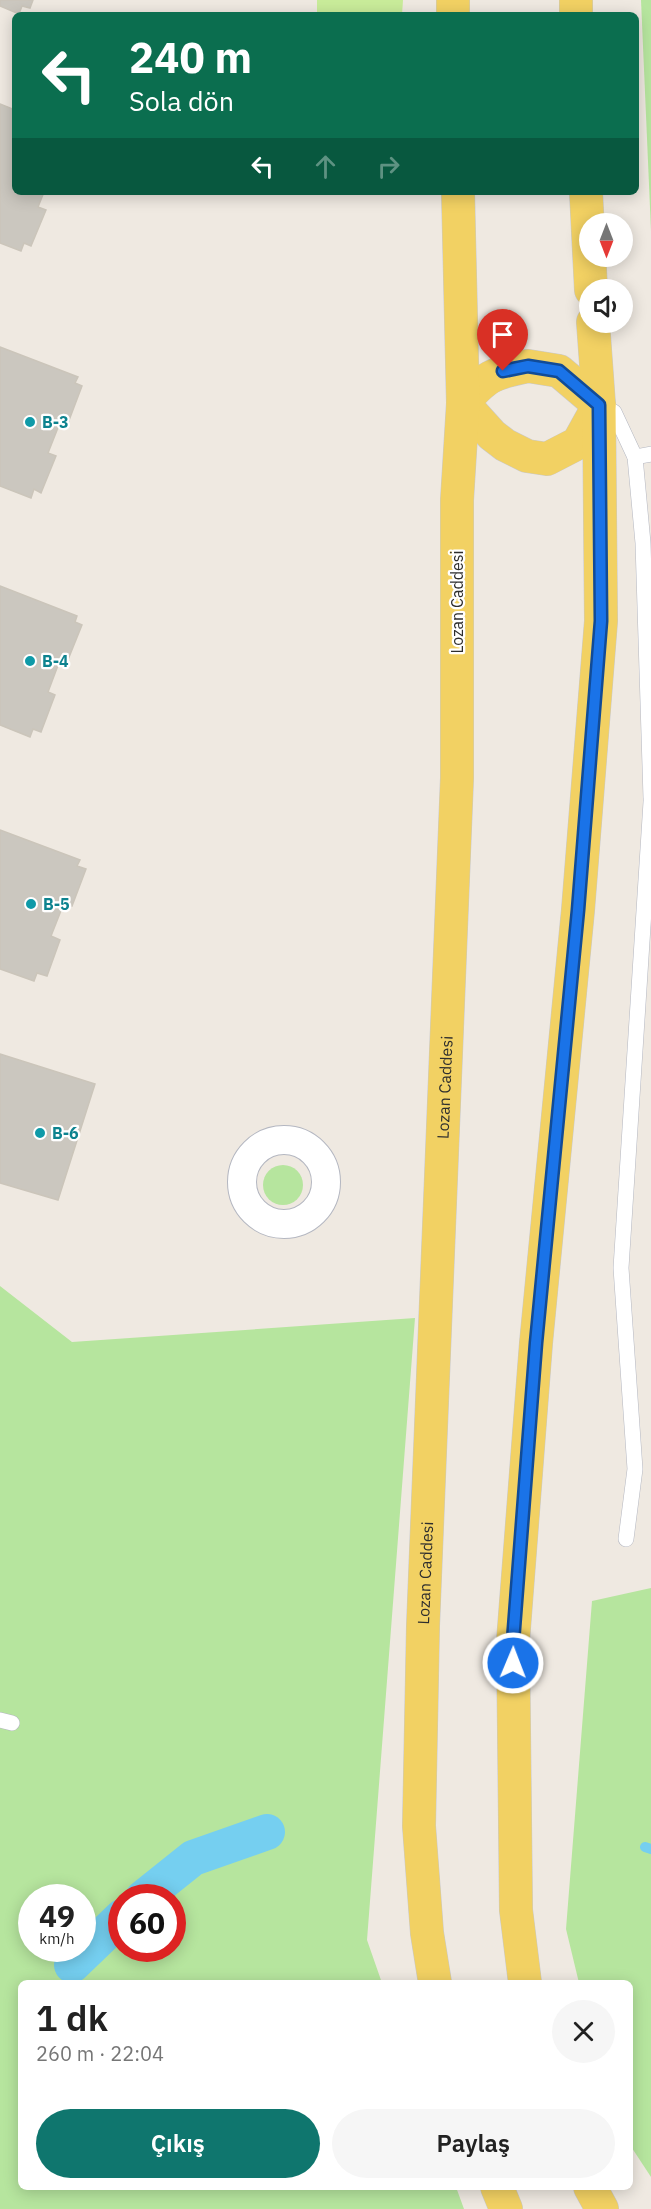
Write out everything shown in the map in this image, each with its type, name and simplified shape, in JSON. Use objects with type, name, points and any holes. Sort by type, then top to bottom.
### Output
[{"type":"main road","name":"Lozan Caddesi","points":[[435,1980],[427,1933],[419,1826],[423,1626],[457,778],[457,500],[462,403],[458,195]]},
{"type":"main road","points":[[586,195],[590,279]]},
{"type":"main road","points":[[525,1980],[516,1910],[513,1641],[536,1343],[578,910],[601,621],[599,405],[594,333]]},
{"type":"main road","points":[[528,366],[559,371],[599,405],[578,443],[548,459],[526,456],[505,446],[462,403],[480,382],[503,371],[528,366]]},
{"type":"main road","points":[[498,2190],[506,2209]]},
{"type":"main road","points":[[592,2190],[602,2209]]},
{"type":"lane","points":[[599,405],[614,412],[634,457],[643,543],[651,800],[621,1268],[635,1469],[626,1539]]},
{"type":"lane","points":[[634,457],[651,454]]},
{"type":"green space","points":[[317,0],[403,0],[402,12],[317,12]]},
{"type":"green space","points":[[641,0],[651,0],[651,231]]},
{"type":"green space","points":[[283,1165],[297,1171],[303,1185],[297,1199],[283,1205],[269,1199],[263,1185],[269,1171]]},
{"type":"green space","points":[[0,1286],[72,1342],[415,1318],[367,1940],[381,1980],[18,1980],[18,2190],[457,2190],[464,2209],[0,2209]]},
{"type":"green space","points":[[651,1588],[651,2177],[633,2150],[633,1980],[578,1980],[566,1929],[592,1601]]},
{"type":"building","points":[[0,0],[33,0],[30,8],[22,6],[20,12],[0,6]]},
{"type":"building","points":[[0,104],[12,109],[12,195],[43,195],[38,207],[46,210],[31,246],[24,243],[21,251],[0,243]]},
{"type":"building","name":"B-3","points":[[0,347],[78,377],[75,383],[82,386],[68,423],[61,420],[48,453],[56,456],[41,493],[34,489],[31,498],[0,486]]},
{"type":"building","name":"B-4","points":[[0,586],[77,616],[75,622],[82,625],[67,662],[60,660],[48,692],[55,695],[41,732],[33,729],[30,737],[0,725]]},
{"type":"building","name":"B-5","points":[[0,830],[80,860],[77,866],[86,869],[72,906],[64,903],[51,936],[60,940],[47,976],[37,973],[34,981],[0,969]]},
{"type":"building","name":"B-6","points":[[0,1054],[95,1084],[58,1200],[0,1183]]},
{"type":"waterway","points":[[160,1884],[193,1858],[267,1832]]},
{"type":"waterway","points":[[645,1847],[651,1849]]},
{"type":"waterway","points":[[72,1965],[108,1930]]},
{"type":"place","name":"B-3","points":[[30,422]]},
{"type":"place","name":"B-4","points":[[30,661]]},
{"type":"place","name":"B-5","points":[[31,904]]},
{"type":"place","name":"B-6","points":[[40,1133]]},
{"type":"route","points":[[503,371],[528,366],[559,371],[599,405],[601,621],[578,910],[536,1343],[513,1663]]}]
